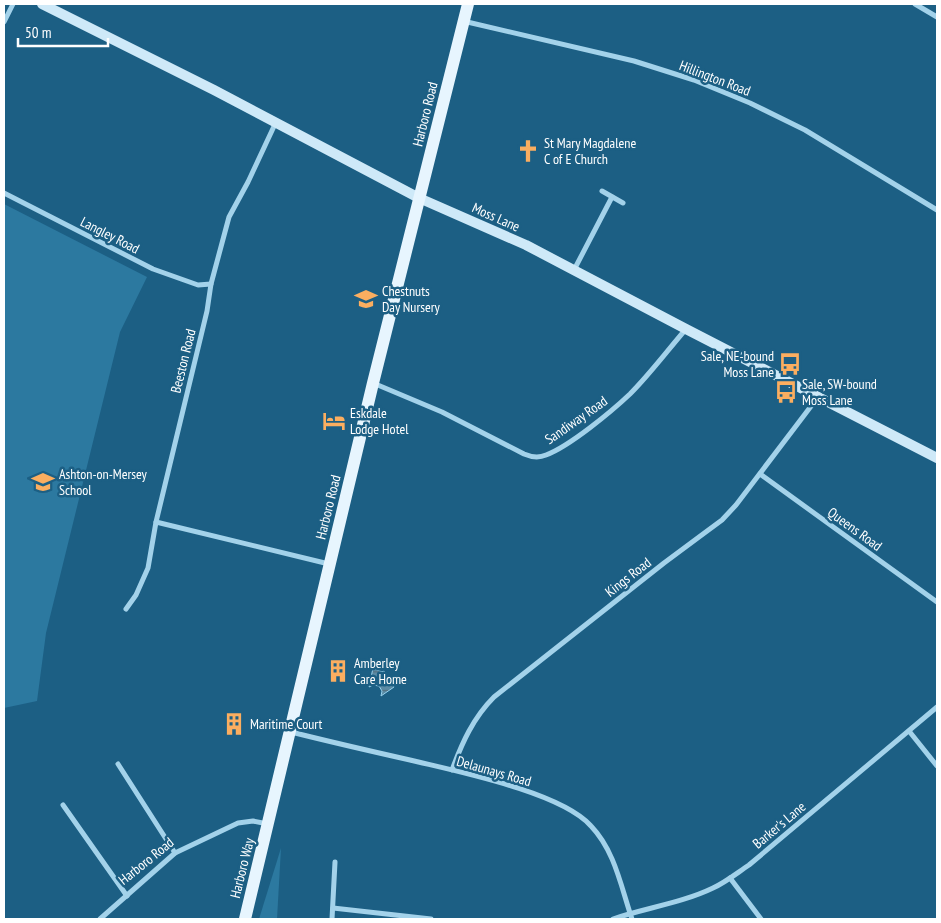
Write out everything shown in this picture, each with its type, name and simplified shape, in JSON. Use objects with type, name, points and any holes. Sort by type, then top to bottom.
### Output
[{"type":"main road","name":"Harboro Road","points":[[268,824],[373,383],[468,4]]},
{"type":"main road","name":"Harboro Way","points":[[245,919],[268,824]]},
{"type":"street","points":[[4,22],[13,4]]},
{"type":"street","name":"Moss Lane","points":[[42,4],[276,122],[419,198],[526,245],[937,458]]},
{"type":"street","points":[[914,4],[937,17]]},
{"type":"street","name":"Hillington Road","points":[[463,22],[634,61],[694,80],[750,103],[806,130],[937,210]]},
{"type":"street","name":"Beeston Road","points":[[126,609],[143,582],[148,568],[156,522],[207,311],[211,284],[229,217],[248,182],[276,122]]},
{"type":"street","points":[[602,190],[623,203]]},
{"type":"street","name":"Langley Road","points":[[4,193],[153,270],[198,285],[211,284]]},
{"type":"street","points":[[574,271],[612,197]]},
{"type":"street","name":"Sandiway Road","points":[[373,383],[442,412],[531,457],[544,456],[559,449],[614,408],[632,392],[686,329]]},
{"type":"street","name":"Kings Road","points":[[452,770],[468,731],[481,710],[494,696],[722,520],[819,397]]},
{"type":"street","name":"Queens Road","points":[[760,474],[937,602]]},
{"type":"street","points":[[156,522],[330,564]]},
{"type":"street","name":"Barker's Lane","points":[[612,919],[690,897],[713,888],[730,878],[749,865],[937,707]]},
{"type":"street","points":[[909,731],[937,766]]},
{"type":"street","name":"Delaunays Road","points":[[290,732],[452,770],[527,791],[561,806],[591,825],[604,842],[614,864],[632,919]]},
{"type":"street","points":[[118,764],[175,853]]},
{"type":"street","points":[[63,805],[127,896]]},
{"type":"street","name":"Harboro Road","points":[[100,919],[175,853],[238,823],[252,821],[268,824]]},
{"type":"street","points":[[332,919],[335,862]]},
{"type":"street","points":[[730,878],[761,919]]},
{"type":"street","points":[[333,908],[431,919]]},
{"type":"shaded area","name":"Ashton-on-Mersey School","points":[[4,204],[147,277],[120,332],[46,633],[37,701],[4,708]]},
{"type":"shaded area","points":[[373,668],[384,671],[394,687],[381,696],[382,691],[379,686],[373,685],[369,687]]},
{"type":"shaded area","points":[[281,848],[277,919],[259,919]]},
{"type":"place","name":"St Mary Magdalene C of E Church","points":[[528,151]]},
{"type":"place","name":"Chestnuts Day Nursery","points":[[366,299]]},
{"type":"place","name":"Sale, NE-bound Moss Lane","points":[[790,364]]},
{"type":"place","name":"Sale, SW-bound Moss Lane","points":[[786,392]]},
{"type":"place","name":"Eskdale Lodge Hotel","points":[[334,421]]},
{"type":"place","name":"Ashton-on-Mersey School","points":[[43,482]]},
{"type":"place","name":"Amberley Care Home","points":[[338,671]]},
{"type":"place","name":"Maritime Court","points":[[234,724]]}]
